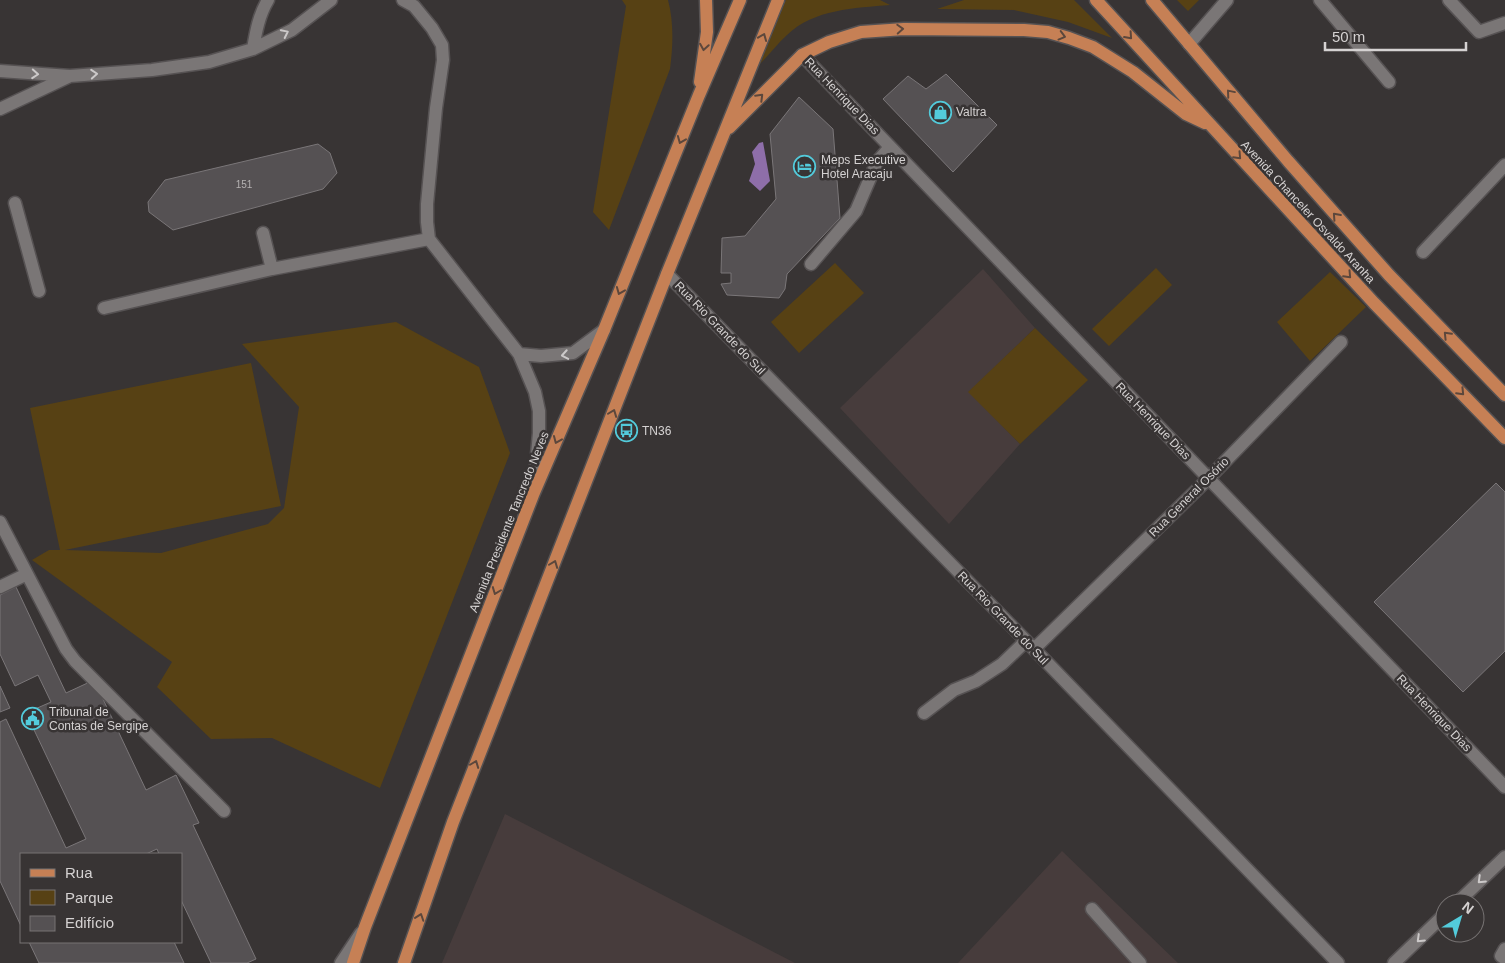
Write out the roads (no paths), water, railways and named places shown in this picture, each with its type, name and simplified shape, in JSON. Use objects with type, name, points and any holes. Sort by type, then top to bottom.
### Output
[{"type":"main road","points":[[699,95],[707,32],[706,0]]},
{"type":"main road","points":[[699,95],[740,0]]},
{"type":"main road","points":[[404,963],[456,813],[667,274],[778,0]]},
{"type":"main road","name":"Avenida Chanceler Osvaldo Aranha","points":[[1096,0],[1374,303],[1505,438]]},
{"type":"main road","name":"Avenida Chanceler Osvaldo Aranha","points":[[1152,0],[1288,162],[1389,275],[1505,395]]},
{"type":"main road","points":[[725,131],[802,55],[829,42],[861,32],[904,29],[1048,32],[1093,47],[1133,72],[1186,114],[1210,125]]},
{"type":"main road","name":"Avenida Presidente Tancredo Neves","points":[[353,963],[365,927],[533,495],[604,330],[699,95]]},
{"type":"street","points":[[253,48],[259,20],[268,0]]},
{"type":"street","points":[[0,71],[70,76],[152,70],[208,62],[253,48],[292,30],[331,0]]},
{"type":"street","points":[[402,0],[414,6],[432,28],[442,45],[443,60],[436,108],[428,204],[427,222],[429,239],[519,354],[535,392],[539,411],[539,447],[533,495]]},
{"type":"street","points":[[1189,44],[1227,0]]},
{"type":"street","points":[[1320,0],[1389,82]]},
{"type":"street","points":[[1449,0],[1479,32],[1505,23]]},
{"type":"street","name":"Rua Henrique Dias","points":[[802,55],[1505,787]]},
{"type":"street","points":[[0,109],[70,76]]},
{"type":"street","points":[[811,264],[856,211],[877,162],[890,147]]},
{"type":"street","points":[[1424,252],[1505,165]]},
{"type":"street","points":[[15,204],[38,291]]},
{"type":"street","points":[[263,233],[272,269]]},
{"type":"street","points":[[104,308],[272,269],[429,239]]},
{"type":"street","name":"Rua Rio Grande do Sul","points":[[667,274],[1338,963]]},
{"type":"street","points":[[519,354],[541,356],[573,354],[604,330]]},
{"type":"street","name":"Rua General Osório","points":[[924,713],[954,690],[976,681],[1030,645],[1208,479],[1341,342]]},
{"type":"street","points":[[0,522],[66,649],[75,661],[224,811]]},
{"type":"street","points":[[0,588],[27,574]]},
{"type":"street","points":[[1467,893],[1505,857]]},
{"type":"street","points":[[1092,909],[1140,963]]},
{"type":"street","points":[[1394,963],[1435,924]]},
{"type":"street","points":[[341,963],[365,927]]},
{"type":"place","name":"Valtra","points":[[940,112]]},
{"type":"place","name":"Meps Executive Hotel Aracaju","points":[[805,167]]},
{"type":"place","name":"TN36","points":[[626,431]]},
{"type":"place","name":"Tribunal de Contas de Sergipe","points":[[33,719]]}]
